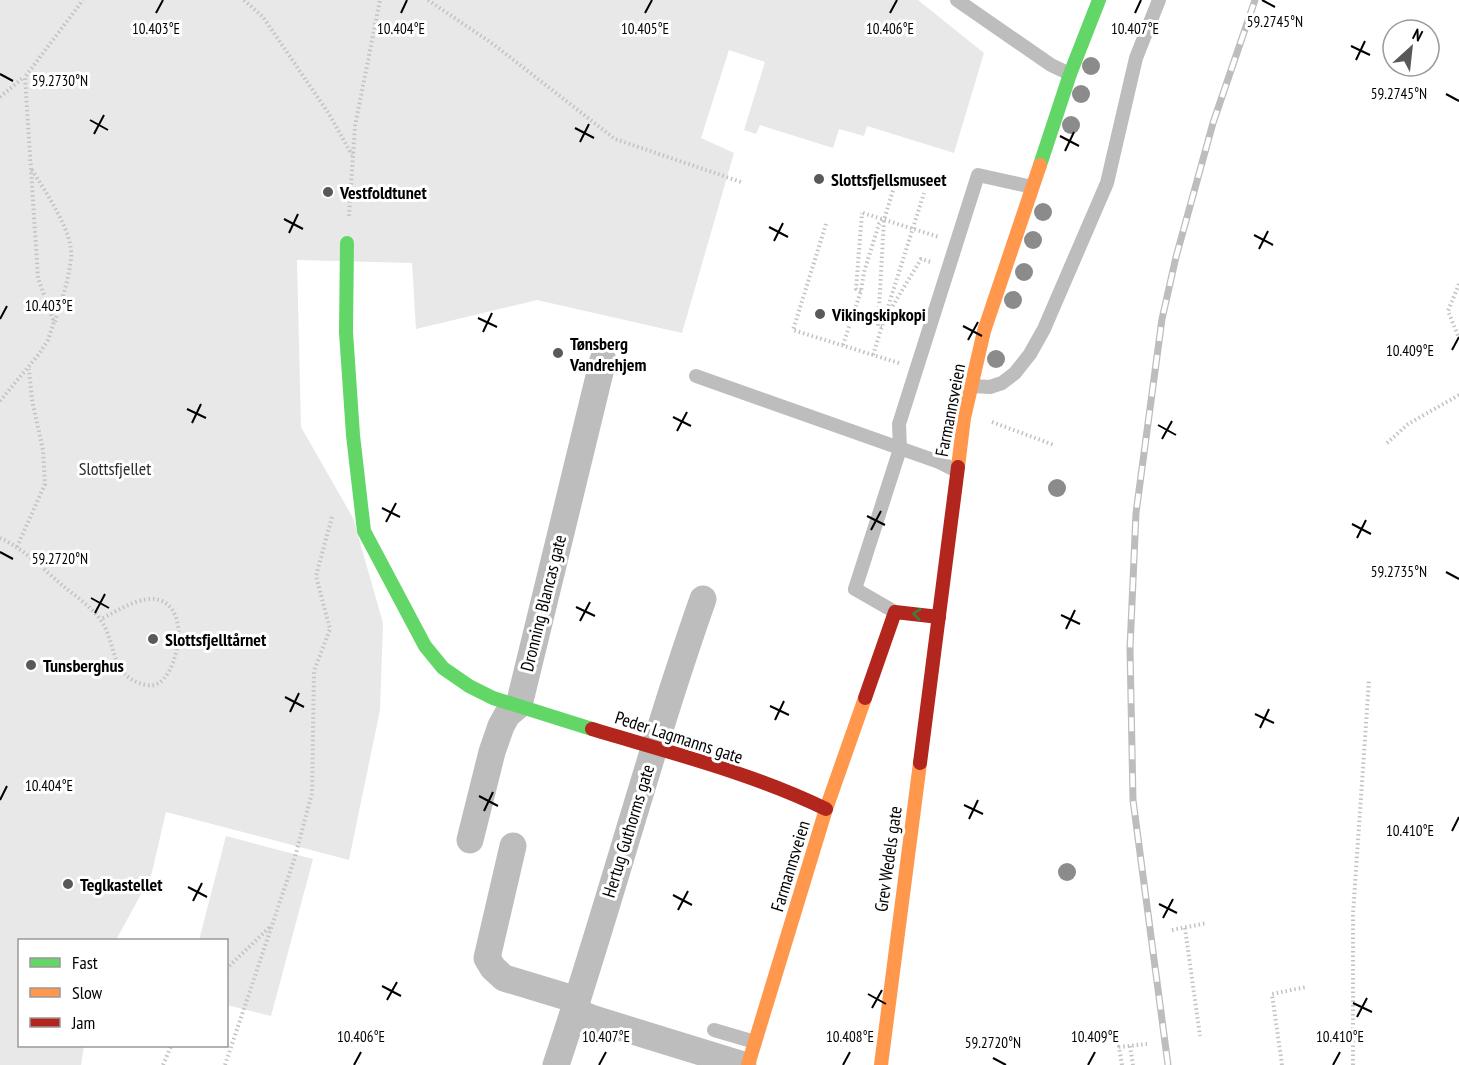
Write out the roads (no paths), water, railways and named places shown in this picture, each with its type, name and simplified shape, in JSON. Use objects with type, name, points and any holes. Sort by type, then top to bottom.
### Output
[{"type":"street","name":"Farmannsveien","points":[[929,657],[939,617],[964,418],[984,331],[1070,74],[1099,0]]},
{"type":"street","name":"Peder Lagmanns gate","points":[[347,243],[346,332],[353,435],[364,531],[425,646],[443,668],[469,686],[493,698],[725,770],[797,795],[826,809]]},
{"type":"street","name":"Dronning Blancas gate","points":[[470,840],[492,752],[501,726],[507,716],[519,705],[603,360]]},
{"type":"street","name":"Hertug Guthorms gate","points":[[556,1065],[678,671],[703,598]]},
{"type":"street","name":"Farmannsveien","points":[[748,1057],[826,809],[887,648],[895,612]]},
{"type":"street","points":[[895,612],[939,617]]},
{"type":"street","name":"Grev Wedels gate","points":[[881,1065],[929,657]]},
{"type":"street","points":[[513,846],[488,958],[493,968],[504,978],[576,1006],[594,1019],[748,1057]]},
{"type":"lane","points":[[957,0],[1051,65],[1070,74]]},
{"type":"lane","points":[[972,386],[990,387],[1002,383],[1015,374],[1044,329],[1107,183],[1136,58],[1160,0]]},
{"type":"lane","points":[[895,612],[855,589],[900,449],[899,424],[978,175],[1032,187]]},
{"type":"lane","points":[[696,376],[957,471]]},
{"type":"lane","points":[[714,1030],[748,1057]]},
{"type":"railway","points":[[1168,1065],[1133,800],[1130,648],[1136,513],[1162,319],[1176,257],[1213,123],[1255,0]]},
{"type":"place","name":"Slottsfjellsmuseet","points":[[819,179]]},
{"type":"place","name":"Vestfoldtunet","points":[[328,192]]},
{"type":"place","name":"Vikingskipkopi","points":[[820,314]]},
{"type":"place","name":"Tønsberg Vandrehjem","points":[[558,353]]},
{"type":"place","name":"Slottsfjelltårnet","points":[[153,639]]},
{"type":"place","name":"Tunsberghus","points":[[31,665]]},
{"type":"place","name":"Teglkastellet","points":[[68,884]]},
{"type":"park label","name":"Slottsfjellet","points":[[115,468]]}]
